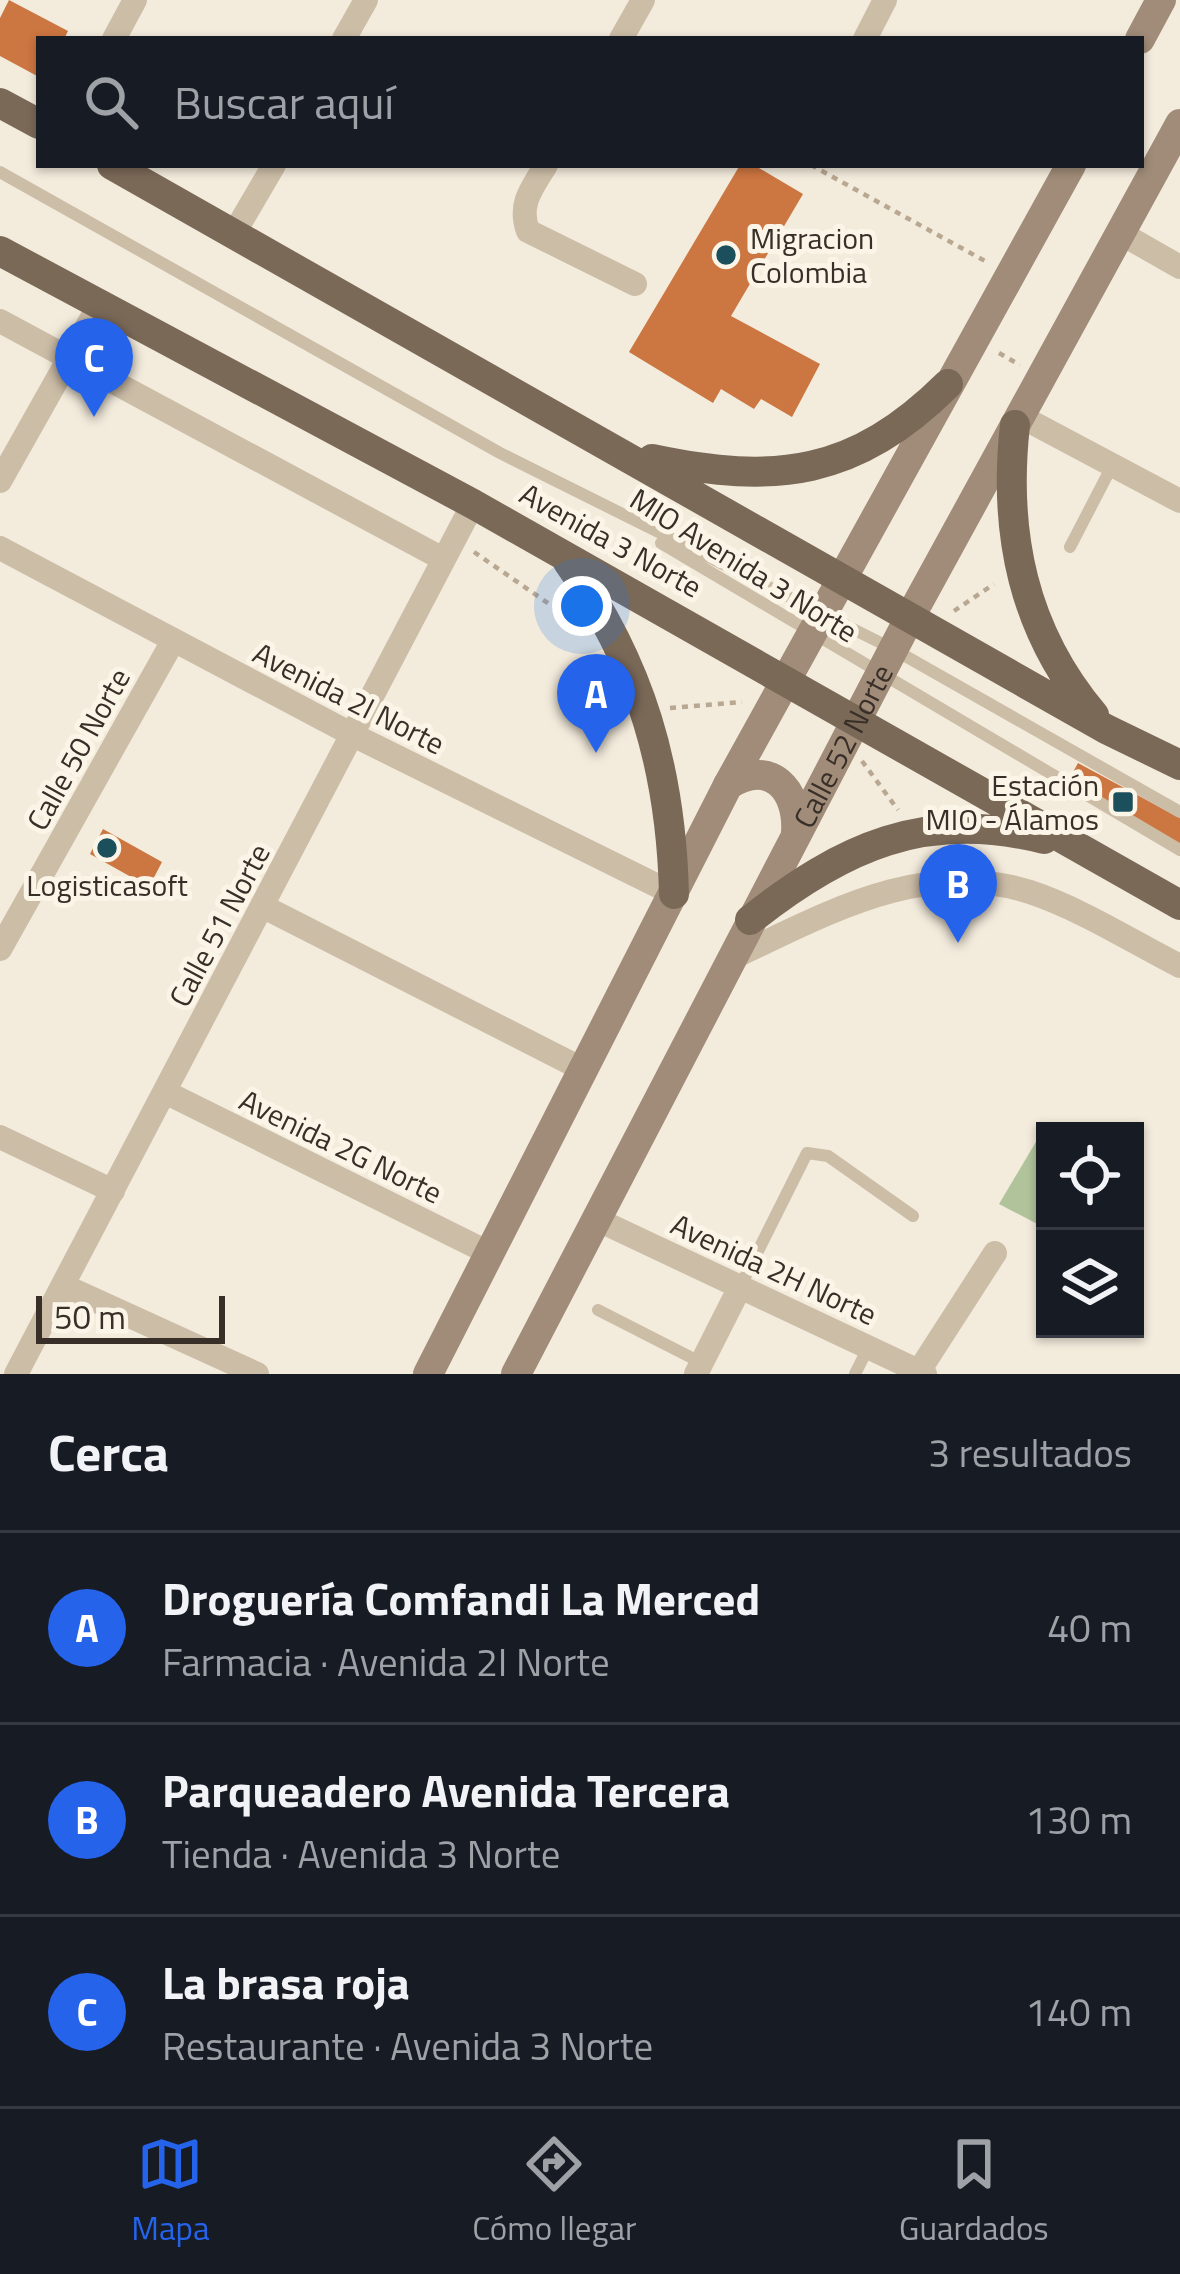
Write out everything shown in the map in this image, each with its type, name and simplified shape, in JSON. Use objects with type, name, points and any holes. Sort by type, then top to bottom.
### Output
[{"type":"main road","points":[[1141,36],[1161,0]]},
{"type":"main road","points":[[0,104],[36,122]]},
{"type":"main road","name":"Calle 52 Norte","points":[[515,1374],[855,720],[1180,124]]},
{"type":"main road","points":[[117,168],[1106,729],[1180,765]]},
{"type":"main road","points":[[428,1374],[838,576],[1069,168]]},
{"type":"main road","name":"Avenida 3 Norte","points":[[0,251],[473,504],[1180,905]]},
{"type":"main road","points":[[620,452],[721,473],[804,470],[883,439],[948,385]]},
{"type":"main road","points":[[1018,421],[1010,496],[1018,567],[1051,654],[1106,729]]},
{"type":"main road","points":[[565,557],[599,606],[649,714],[664,773],[674,894]]},
{"type":"main road","points":[[728,785],[744,775],[763,773],[780,780],[793,794],[796,833]]},
{"type":"main road","points":[[750,920],[815,872],[907,831],[1016,832],[1072,847]]},
{"type":"street","points":[[116,36],[135,0]]},
{"type":"street","points":[[346,36],[366,0]]},
{"type":"street","points":[[623,36],[643,0]]},
{"type":"street","points":[[867,36],[886,0]]},
{"type":"street","points":[[233,235],[272,168]]},
{"type":"street","points":[[545,168],[522,214],[528,231],[634,284]]},
{"type":"street","points":[[1122,234],[1180,267]]},
{"type":"street","points":[[0,481],[98,307]]},
{"type":"street","points":[[0,321],[443,559]]},
{"type":"street","points":[[1018,421],[1180,501]]},
{"type":"street","name":"Calle 51 Norte","points":[[8,1373],[64,1286],[473,504]]},
{"type":"street","name":"Avenida 2I Norte","points":[[0,548],[355,736],[674,894]]},
{"type":"street","name":"Calle 50 Norte","points":[[0,949],[172,641]]},
{"type":"street","points":[[730,959],[859,899],[961,881],[1036,894],[1180,966]]},
{"type":"street","points":[[262,906],[584,1070]]},
{"type":"street","name":"Avenida 2G Norte","points":[[165,1092],[491,1254]]},
{"type":"street","points":[[0,1137],[113,1191]]},
{"type":"street","name":"Avenida 2H Norte","points":[[596,1219],[922,1372]]},
{"type":"street","points":[[922,1372],[994,1253]]},
{"type":"street","points":[[699,1368],[741,1285]]},
{"type":"street","points":[[64,1286],[256,1374]]},
{"type":"lane","name":"MIO Avenida 3 Norte","points":[[0,172],[813,624],[1180,812]]},
{"type":"lane","points":[[1070,547],[1112,465]]},
{"type":"lane","name":"MIO Avenida 3 Norte","points":[[594,502],[886,663],[1180,850]]},
{"type":"lane","points":[[741,1285],[807,1153],[827,1156],[913,1216]]},
{"type":"lane","points":[[598,1310],[699,1368]]},
{"type":"lane","points":[[855,1374],[868,1347]]},
{"type":"path","points":[[818,168],[1012,274]]},
{"type":"path","points":[[998,352],[1037,376]]},
{"type":"path","points":[[949,614],[1002,578]]},
{"type":"green space","points":[[1036,1142],[1036,1223],[999,1204]]},
{"type":"building","points":[[9,0],[68,31],[66,36],[36,36],[36,75],[0,56],[0,18]]},
{"type":"building","name":"Migracion Colombia","points":[[738,168],[759,168],[803,194],[731,316],[820,364],[792,417],[761,399],[754,409],[721,389],[713,403],[629,352]]},
{"type":"building","name":"Estación MIO - Álamos","points":[[1078,763],[1180,818],[1180,847],[1066,785]]},
{"type":"building","points":[[103,829],[162,862],[149,887],[90,854]]},
{"type":"place","name":"Migracion Colombia","points":[[726,255]]},
{"type":"place","name":"La brasa roja","points":[[94,417]]},
{"type":"place","name":"Droguería Comfandi La Merced","points":[[596,753]]},
{"type":"place","name":"Estación MIO - Álamos","points":[[1123,802]]},
{"type":"place","name":"Logisticasoft","points":[[107,848]]},
{"type":"place","name":"Parqueadero Avenida Tercera","points":[[958,943]]}]
